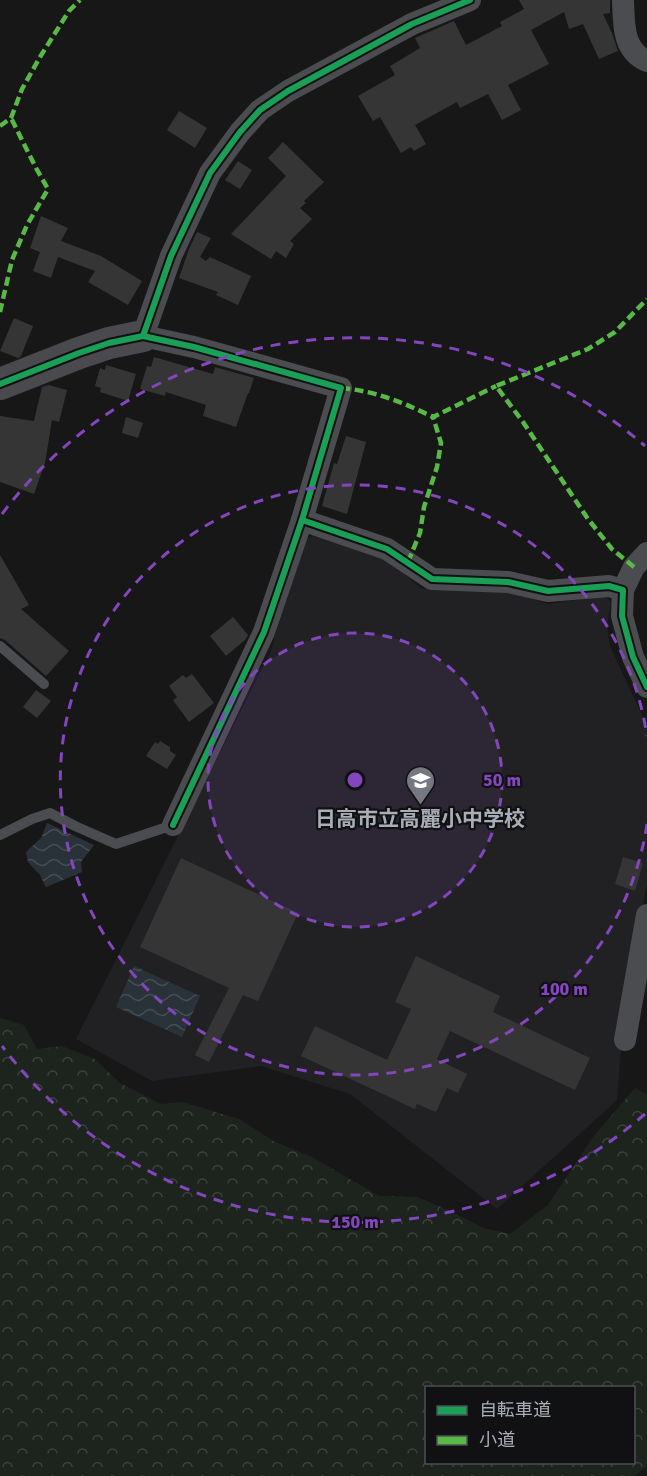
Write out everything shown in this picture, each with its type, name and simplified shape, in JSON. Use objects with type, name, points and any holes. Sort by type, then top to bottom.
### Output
[{"type":"street","points":[[143,336],[171,256],[210,173],[240,132],[260,110],[288,91],[412,24],[470,0]]},
{"type":"street","points":[[623,0],[629,46],[639,57],[647,61]]},
{"type":"street","points":[[0,384],[109,343],[143,336],[194,347],[341,388],[302,520],[264,632],[173,825]]},
{"type":"street","points":[[302,520],[387,549],[432,579],[508,582],[548,591],[609,586],[623,590]]},
{"type":"street","points":[[647,553],[634,567],[623,590],[622,616],[633,657],[647,687]]},
{"type":"street","points":[[625,1041],[647,915]]},
{"type":"lane","points":[[0,645],[44,684]]},
{"type":"lane","points":[[0,835],[50,813],[116,844],[173,825]]},
{"type":"shaded area","name":"日高市立高麗小中学校","points":[[312,536],[383,556],[422,589],[508,591],[548,604],[605,596],[611,602],[607,626],[610,646],[647,726],[647,884],[624,1010],[617,1100],[497,1209],[350,1094],[261,1066],[152,1081],[76,1039],[271,651],[303,540]]},
{"type":"green space","points":[[0,1018],[24,1025],[37,1049],[62,1046],[95,1059],[120,1083],[161,1104],[183,1102],[239,1119],[275,1142],[312,1157],[379,1196],[417,1197],[484,1228],[510,1234],[548,1205],[593,1137],[635,1088],[647,1094],[647,1467],[634,1476],[0,1476]]},
{"type":"water","points":[[47,823],[94,845],[81,862],[82,872],[46,887],[40,875],[28,862],[26,852],[41,838]]},
{"type":"water","points":[[134,966],[200,996],[182,1037],[116,1007]]},
{"type":"building","points":[[519,0],[610,0],[610,13],[603,14],[618,51],[599,59],[583,24],[569,29],[564,12],[531,30],[549,64],[508,85],[521,110],[502,120],[488,94],[460,108],[457,102],[415,125],[426,144],[414,151],[411,147],[401,153],[380,117],[373,121],[358,96],[395,75],[390,66],[420,48],[415,38],[454,21],[466,45],[502,26],[500,22],[524,9]]},
{"type":"building","points":[[179,111],[207,128],[195,148],[167,130]]},
{"type":"building","points":[[283,142],[324,182],[304,201],[306,203],[300,208],[312,219],[290,241],[294,244],[286,258],[276,251],[271,259],[231,234],[286,176],[268,158]]},
{"type":"building","points":[[238,161],[252,170],[240,189],[225,180]]},
{"type":"building","points":[[41,216],[68,228],[61,241],[101,256],[142,281],[128,305],[88,282],[95,271],[58,257],[51,278],[33,271],[40,252],[30,248]]},
{"type":"building","points":[[197,232],[211,238],[200,257],[206,261],[210,257],[251,276],[238,305],[216,295],[218,292],[179,278]]},
{"type":"building","points":[[14,318],[33,326],[21,356],[18,358],[0,351]]},
{"type":"building","points":[[154,357],[213,374],[215,367],[254,378],[236,427],[203,416],[206,405],[166,392],[165,396],[140,389],[147,366],[151,367]]},
{"type":"building","points":[[106,365],[136,374],[128,401],[100,392],[101,388],[95,386],[100,368],[105,370]]},
{"type":"building","points":[[48,385],[67,390],[59,422],[52,420],[45,463],[34,494],[0,482],[0,416],[34,421],[42,387]]},
{"type":"building","points":[[126,417],[143,423],[138,438],[122,433]]},
{"type":"building","points":[[346,436],[366,442],[347,514],[322,506],[334,463],[337,464]]},
{"type":"building","points":[[0,555],[29,605],[21,609],[69,651],[46,676],[0,638]]},
{"type":"building","points":[[233,617],[248,635],[226,656],[210,636]]},
{"type":"building","points":[[192,674],[214,703],[189,722],[173,700],[177,697],[169,686],[183,675],[186,678]]},
{"type":"building","points":[[36,690],[51,701],[37,718],[23,707]]},
{"type":"building","points":[[160,741],[170,747],[170,751],[176,755],[167,769],[146,756],[155,742],[158,744]]},
{"type":"building","points":[[623,857],[643,863],[635,891],[615,884]]},
{"type":"building","points":[[181,858],[298,913],[258,1001],[243,995],[209,1062],[195,1055],[229,988],[140,947]]},
{"type":"building","points":[[416,956],[500,996],[493,1012],[590,1058],[575,1090],[450,1031],[437,1059],[467,1074],[458,1093],[447,1088],[436,1112],[417,1104],[415,1109],[301,1056],[315,1026],[387,1060],[411,1009],[395,1002]]},
{"type":"marked path","points":[[0,126],[11,118],[22,89],[40,57],[69,11],[80,0]]},
{"type":"marked path","points":[[0,312],[12,260],[27,225],[48,189],[11,118]]},
{"type":"marked path","points":[[634,567],[612,549],[588,519],[496,386],[588,349],[615,332],[647,299]]},
{"type":"marked path","points":[[341,388],[388,398],[433,417],[496,386]]},
{"type":"marked path","points":[[408,562],[420,533],[424,507],[437,467],[441,443],[433,417]]},
{"type":"cycle path","points":[[143,336],[171,256],[210,173],[240,132],[260,110],[288,91],[412,24],[470,0]]},
{"type":"cycle path","points":[[0,384],[79,353],[109,343],[143,336],[194,347],[341,388],[302,520],[264,632],[173,825]]},
{"type":"cycle path","points":[[302,520],[387,549],[432,579],[508,582],[548,591],[609,586],[623,590],[622,616],[633,657],[647,687]]},
{"type":"place","name":"日高市立高麗小中学校","points":[[420,806]]}]
